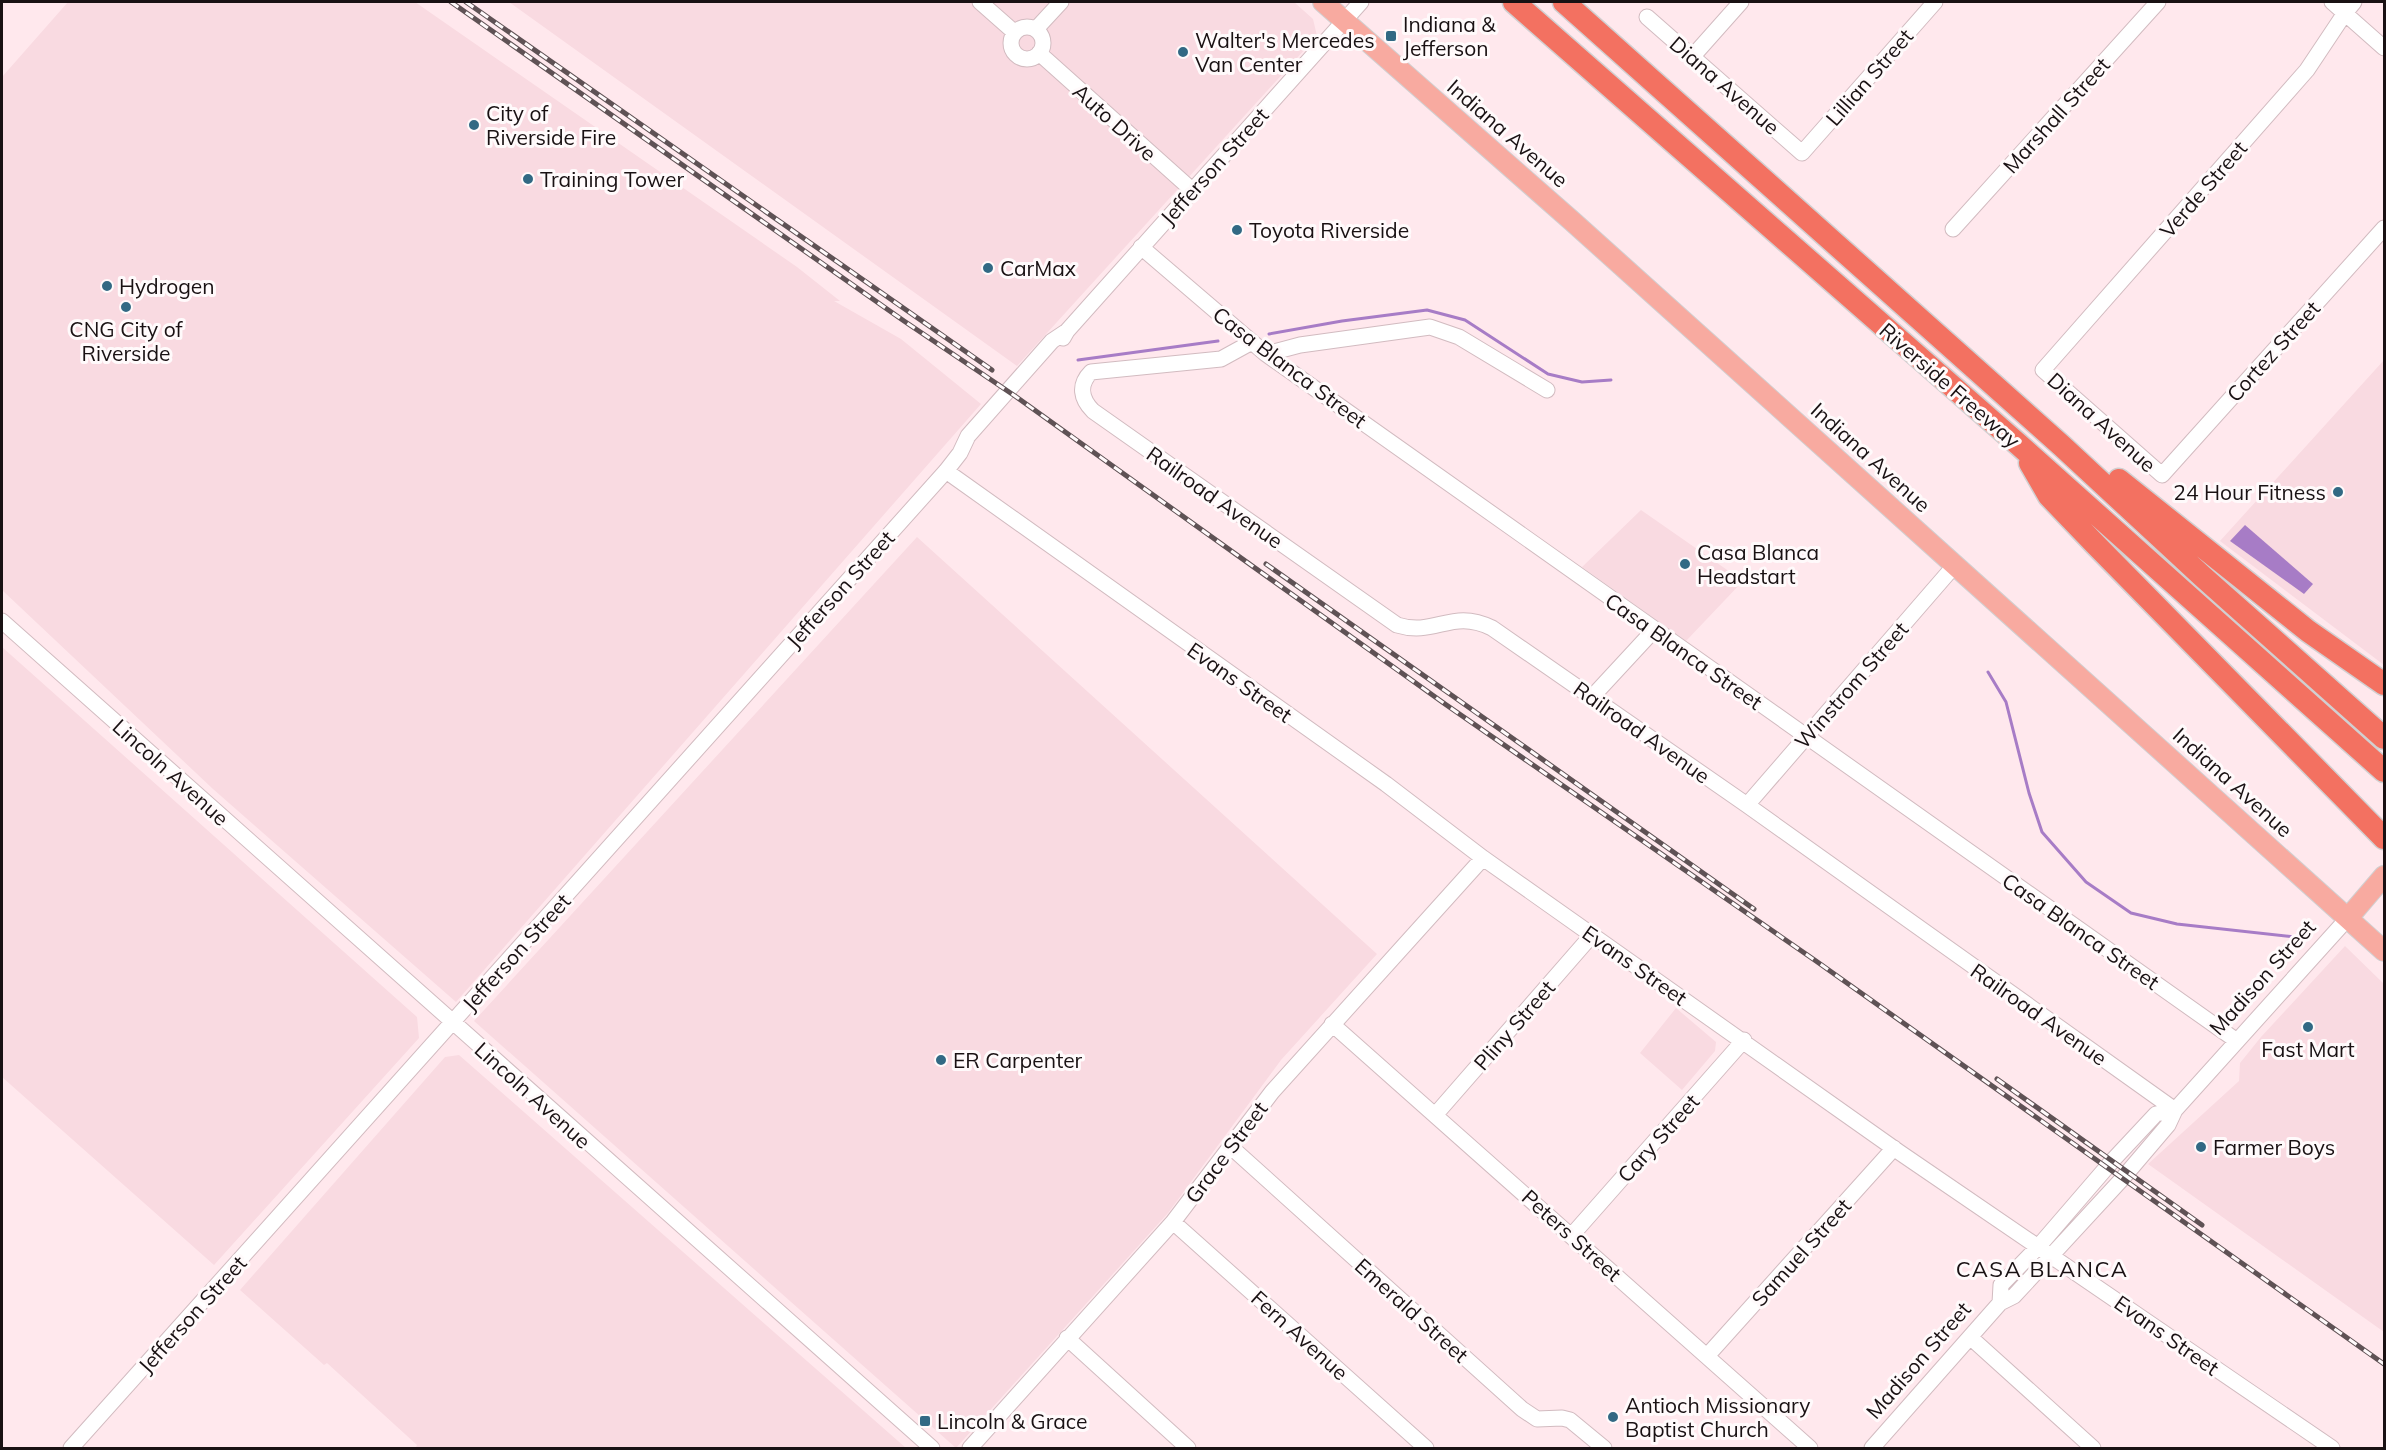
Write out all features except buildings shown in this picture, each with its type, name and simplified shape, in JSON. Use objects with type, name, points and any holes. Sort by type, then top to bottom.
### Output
[{"type":"highway","name":"Riverside Freeway","points":[[1514,2],[2018,444],[2385,771]]},
{"type":"highway","name":"Riverside Freeway","points":[[1564,2],[2062,446],[2202,576],[2385,738]]},
{"type":"highway","points":[[2018,444],[2049,496],[2158,610],[2385,838]]},
{"type":"highway","points":[[2062,446],[2090,455],[2185,535],[2308,631],[2385,684]]},
{"type":"main road","name":"Indiana Avenue","points":[[1323,2],[1572,221],[2385,951]]},
{"type":"main road","name":"Madison Street","points":[[2348,918],[2385,876]]},
{"type":"street","points":[[980,2],[1014,32]]},
{"type":"street","points":[[1036,29],[1062,2]]},
{"type":"street","name":"Jefferson Street","points":[[71,1449],[946,471],[960,453],[968,436],[1007,390],[1052,341],[1067,331],[1361,2]]},
{"type":"street","points":[[1693,56],[1741,2]]},
{"type":"street","name":"Lillian Street","points":[[1802,153],[1935,2]]},
{"type":"street","name":"Marshall Street","points":[[1953,229],[2158,2]]},
{"type":"street","points":[[2332,2],[2350,7],[2385,48]]},
{"type":"street","name":"Verde Street","points":[[2043,369],[2307,70],[2350,7]]},
{"type":"street","name":"Diana Avenue","points":[[1647,17],[1802,153]]},
{"type":"street","points":[[1027,26],[1036,29],[1042,38],[1042,49],[1039,53],[1025,59],[1016,55],[1011,46],[1014,32],[1027,26]]},
{"type":"street","name":"Auto Drive","points":[[1039,53],[1191,190]]},
{"type":"street","name":"Cortez Street","points":[[2162,475],[2385,228]]},
{"type":"street","name":"Casa Blanca Street","points":[[1141,246],[1266,354],[2238,1041]]},
{"type":"street","points":[[1266,354],[1300,345],[1430,327],[1459,337],[1547,390]]},
{"type":"street","name":"Railroad Avenue","points":[[1252,342],[1221,359],[1091,372],[1085,378],[1083,385],[1084,402],[1093,411],[1398,625],[1410,629],[1424,629],[1449,622],[1477,621],[1492,628],[1747,805],[2175,1110]]},
{"type":"street","name":"Diana Avenue","points":[[2043,369],[2162,475]]},
{"type":"street","name":"Evans Street","points":[[946,471],[1386,784],[1483,858],[1592,935],[1744,1040],[1894,1148],[2332,1449]]},
{"type":"street","name":"Winstrom Street","points":[[1747,805],[1955,565]]},
{"type":"street","name":"Lincoln Avenue","points":[[2,621],[932,1449]]},
{"type":"street","points":[[1592,697],[1654,630]]},
{"type":"street","name":"Grace Street","points":[[970,1449],[1173,1222],[1272,1092],[1483,858]]},
{"type":"street","name":"Madison Street","points":[[1872,1449],[2000,1303],[2014,1296],[2052,1256],[2168,1125],[2175,1110],[2348,918]]},
{"type":"street","name":"Pliny Street","points":[[1436,1114],[1592,935]]},
{"type":"street","name":"Peters Street","points":[[1332,1024],[1436,1114],[1810,1449]]},
{"type":"street","name":"Cary Street","points":[[1572,1235],[1744,1040]]},
{"type":"street","name":"Madison Street","points":[[2000,1303],[2001,1285],[2038,1247],[2113,1160],[2156,1114],[2175,1110]]},
{"type":"street","name":"Emerald Street","points":[[1231,1147],[1522,1409],[1537,1419],[1570,1420],[1604,1449]]},
{"type":"street","name":"Samuel Street","points":[[1707,1356],[1894,1148]]},
{"type":"street","name":"Fern Avenue","points":[[1173,1222],[1417,1445]]},
{"type":"street","points":[[1970,1337],[2093,1449]]},
{"type":"street","points":[[1067,1338],[1188,1449]]},
{"type":"shaded area","points":[[68,2],[415,2],[797,267],[840,301],[834,301],[901,339],[981,404],[456,1002],[213,789],[2,590],[2,77]]},
{"type":"shaded area","points":[[509,2],[1294,2],[1313,19],[1317,36],[1017,366]]},
{"type":"shaded area","points":[[2384,360],[2384,665],[2220,541]]},
{"type":"shaded area","points":[[1641,510],[1743,581],[1686,641],[1582,567]]},
{"type":"shaded area","points":[[2245,525],[2313,584],[2304,594],[2230,541]]},
{"type":"shaded area","points":[[917,537],[1377,954],[1281,1060],[1168,1213],[956,1448],[474,1021]]},
{"type":"shaded area","points":[[2,647],[417,1017],[419,1038],[214,1265],[2,1077]]},
{"type":"shaded area","points":[[2345,946],[2384,984],[2384,1332],[2148,1164],[2239,1081],[2240,1063]]},
{"type":"shaded area","points":[[1676,1008],[1716,1042],[1715,1051],[1682,1090],[1640,1053]]},
{"type":"shaded area","points":[[459,1055],[906,1448],[416,1447],[417,1445],[327,1363],[324,1365],[240,1290],[445,1057]]},
{"type":"waterway","points":[[1269,334],[1342,321],[1427,310],[1465,320],[1548,374],[1582,382],[1611,380]]},
{"type":"waterway","points":[[1078,360],[1218,341]]},
{"type":"waterway","points":[[1988,672],[2006,702],[2029,793],[2042,832],[2086,882],[2131,913],[2177,924],[2295,937]]},
{"type":"railway","points":[[451,2],[904,321],[1015,396],[1445,704],[1816,961],[2384,1364]]},
{"type":"railway","points":[[466,2],[992,370]]},
{"type":"railway","points":[[1266,564],[1754,909]]},
{"type":"railway","points":[[1997,1079],[2202,1225]]},
{"type":"place","name":"Indiana & Jefferson","points":[[1391,36]]},
{"type":"place","name":"Walter's Mercedes Van Center","points":[[1183,52]]},
{"type":"place","name":"City of Riverside Fire","points":[[474,125]]},
{"type":"place","name":"Training Tower","points":[[528,179]]},
{"type":"place","name":"Toyota Riverside","points":[[1237,230]]},
{"type":"place","name":"CarMax","points":[[988,268]]},
{"type":"place","name":"Hydrogen","points":[[107,286]]},
{"type":"place","name":"CNG City of Riverside","points":[[126,307]]},
{"type":"place","name":"24 Hour Fitness","points":[[2338,492]]},
{"type":"place","name":"Casa Blanca Headstart","points":[[1685,564]]},
{"type":"place","name":"Fast Mart","points":[[2308,1027]]},
{"type":"place","name":"ER Carpenter","points":[[941,1060]]},
{"type":"place","name":"Farmer Boys","points":[[2201,1147]]},
{"type":"place","name":"Antioch Missionary Baptist Church","points":[[1613,1417]]},
{"type":"place","name":"Lincoln & Grace","points":[[925,1421]]},
{"type":"district","name":"CASA BLANCA","points":[[2042,1269]]}]
